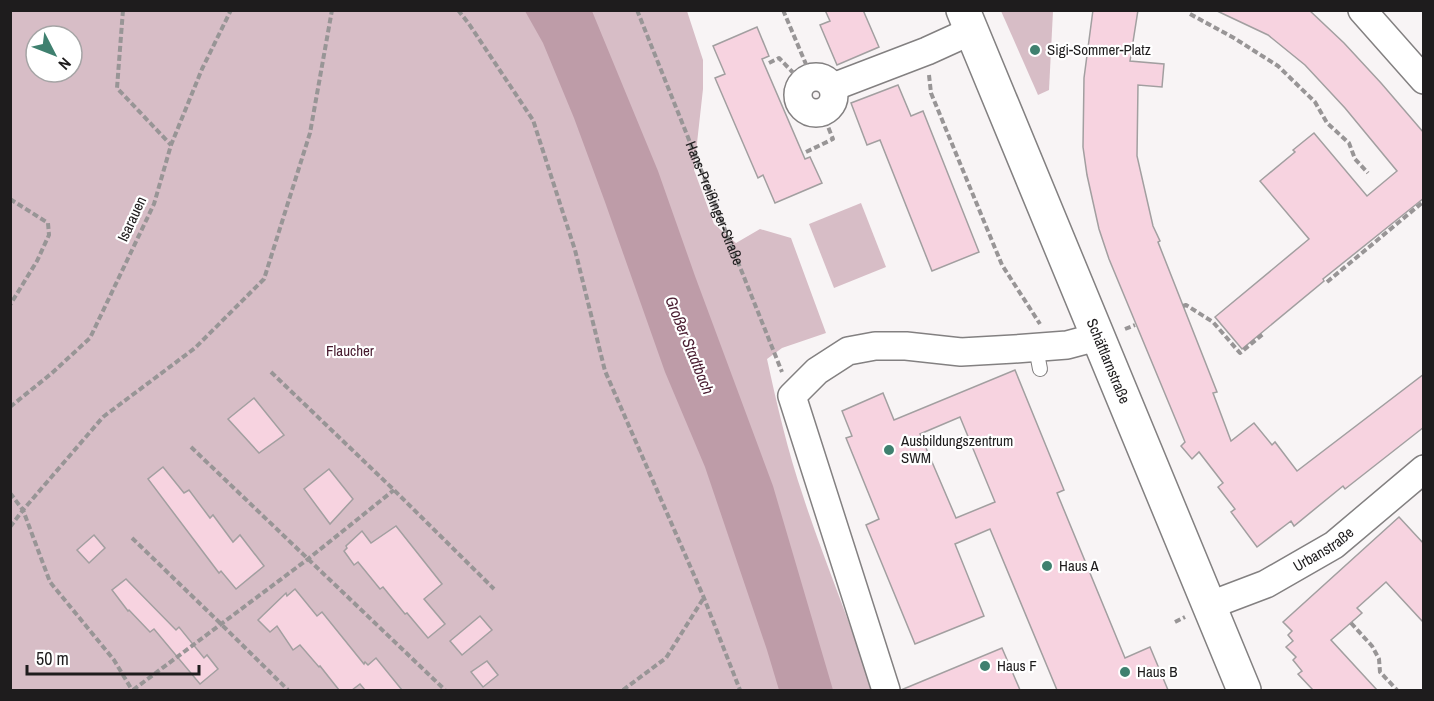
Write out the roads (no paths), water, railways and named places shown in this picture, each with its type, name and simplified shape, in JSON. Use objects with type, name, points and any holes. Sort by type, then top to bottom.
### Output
[{"type":"street","points":[[1362,10],[1424,80]]},
{"type":"street","name":"Schäftlarnstraße","points":[[822,112],[828,108],[834,95],[815,82],[927,51],[967,21],[1109,334],[1208,606],[1244,690]]},
{"type":"street","points":[[886,690],[792,396],[817,370],[848,351],[875,346],[906,346],[960,352],[1043,354],[1109,334]]},
{"type":"street","name":"Urbanstraße","points":[[1208,606],[1266,584],[1334,545],[1419,481]]},
{"type":"water","name":"Großer Stadtbach","points":[[525,11],[592,11],[658,171],[773,486],[833,690],[779,690],[705,467],[665,372],[574,118],[543,43]]},
{"type":"place","name":"Sigi-Sommer-Platz","points":[[1035,50]]},
{"type":"place","name":"Ausbildungszentrum SWM","points":[[889,450]]},
{"type":"place","name":"Haus A","points":[[1047,566]]},
{"type":"place","name":"Haus F","points":[[985,666]]},
{"type":"place","name":"Haus B","points":[[1125,672]]},
{"type":"park label","name":"Flaucher","points":[[350,351]]}]
